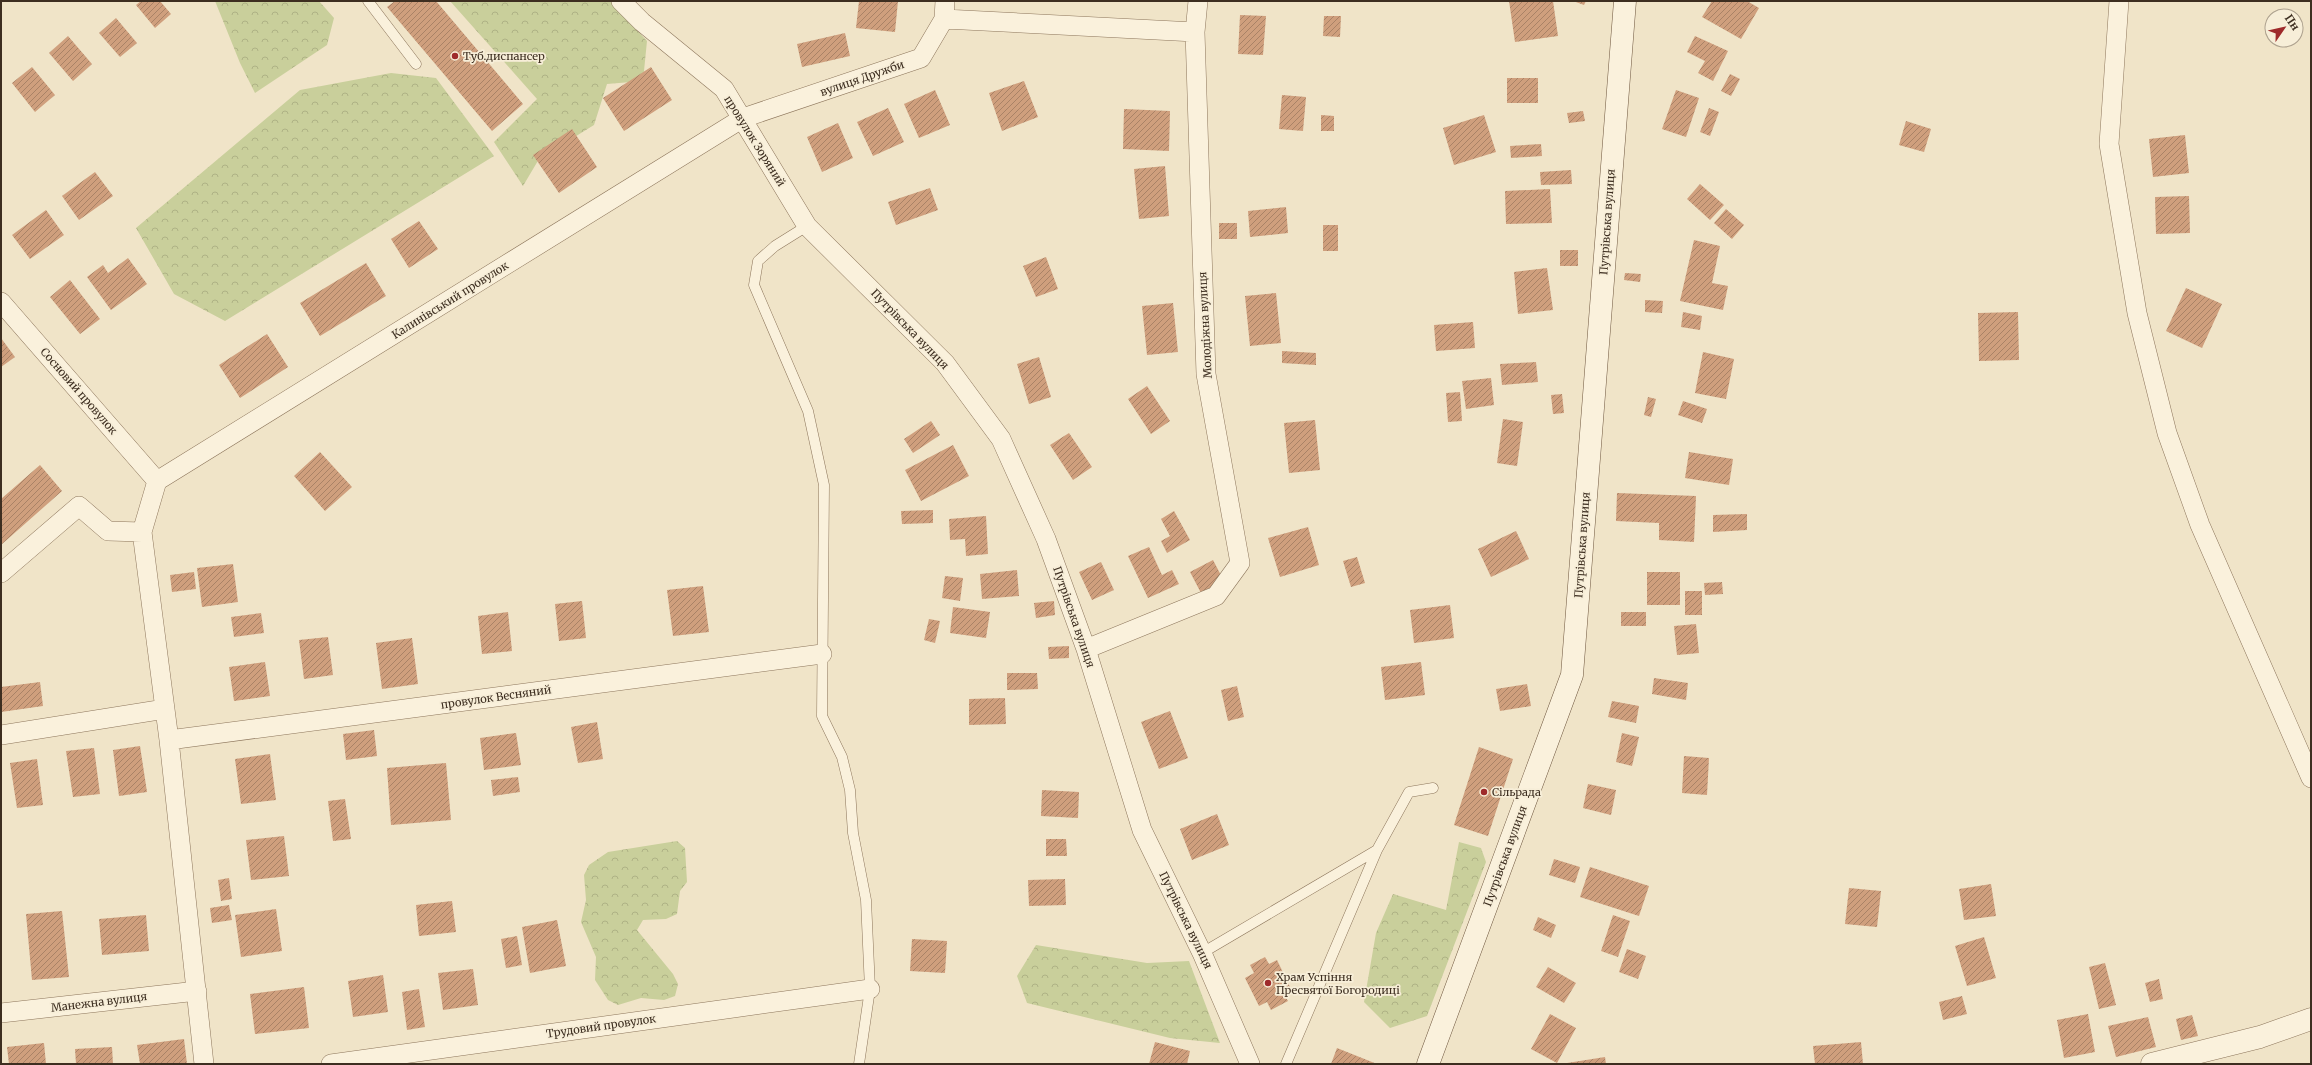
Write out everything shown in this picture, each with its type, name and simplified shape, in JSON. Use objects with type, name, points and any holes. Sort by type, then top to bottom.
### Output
[{"type":"main road","name":"Путрівська вулиця","points":[[1428,1064],[1572,675],[1625,1]]},
{"type":"main road","points":[[2152,1064],[2260,1037],[2311,1020]]},
{"type":"street","name":"провулок Зоряний","points":[[621,1],[642,22],[724,89],[743,118],[807,226]]},
{"type":"street","name":"Молодіжна вулиця","points":[[1086,649],[1216,596],[1240,563],[1206,374],[1195,32],[1198,1]]},
{"type":"street","points":[[2118,1],[2109,144],[2139,321],[2167,433],[2200,525],[2311,778]]},
{"type":"street","name":"вулиця Дружби","points":[[743,118],[921,58],[945,10]]},
{"type":"street","points":[[945,10],[1195,32]]},
{"type":"street","name":"Калинівський провулок","points":[[157,481],[743,118]]},
{"type":"street","name":"Путрівська вулиця","points":[[807,226],[945,363],[1001,439],[1046,539],[1086,649],[1142,830],[1202,953],[1250,1064]]},
{"type":"street","name":"Сосновий провулок","points":[[1,302],[157,481]]},
{"type":"street","points":[[157,481],[142,532],[170,740],[204,1064]]},
{"type":"street","points":[[1,573],[79,506],[108,530],[142,532]]},
{"type":"street","name":"провулок Весняний","points":[[170,740],[822,654]]},
{"type":"street","points":[[1,735],[165,709]]},
{"type":"street","name":"Трудовий провулок","points":[[331,1064],[870,989]]},
{"type":"street","name":"Манежна вулиця","points":[[1,1013],[197,991]]},
{"type":"lane","points":[[368,1],[416,64]]},
{"type":"lane","points":[[807,226],[775,246],[758,261],[754,285],[808,411],[824,485],[822,716],[842,757],[850,790],[853,833],[866,900],[870,989],[859,1064]]},
{"type":"lane","points":[[1286,1064],[1377,850],[1409,792],[1433,788]]},
{"type":"lane","points":[[1202,953],[1377,850]]},
{"type":"green space","points":[[215,1],[319,1],[334,18],[327,45],[255,93],[240,63]]},
{"type":"green space","points":[[450,1],[610,1],[647,41],[643,81],[607,84],[594,125],[539,159],[523,186],[494,142],[537,99]]},
{"type":"green space","points":[[391,73],[436,78],[494,156],[225,321],[174,294],[136,228],[300,90]]},
{"type":"green space","points":[[677,841],[685,848],[687,882],[680,891],[677,914],[666,919],[643,920],[637,930],[673,974],[678,984],[675,996],[664,1000],[641,998],[618,1005],[608,1000],[595,980],[596,957],[581,922],[586,900],[584,875],[589,865],[608,852]]},
{"type":"green space","points":[[1459,842],[1481,848],[1486,862],[1427,1016],[1390,1028],[1364,1002],[1376,933],[1393,894],[1446,910]]},
{"type":"green space","points":[[1036,945],[1147,963],[1189,961],[1220,1043],[1170,1038],[1027,1003],[1017,976]]},
{"type":"building","points":[[141,1],[160,1],[171,14],[155,28],[136,5]]},
{"type":"building","name":"Туб.диспансер","points":[[395,1],[436,1],[523,104],[492,131],[387,7]]},
{"type":"building","points":[[859,1],[898,1],[895,32],[856,28]]},
{"type":"building","points":[[1509,1],[1553,1],[1558,36],[1515,42]]},
{"type":"building","points":[[1573,1],[1586,1],[1584,5]]},
{"type":"building","points":[[1712,1],[1747,1],[1759,8],[1741,39],[1702,17]]},
{"type":"building","points":[[1240,15],[1266,16],[1263,55],[1238,54]]},
{"type":"building","points":[[1324,16],[1341,16],[1340,37],[1323,36]]},
{"type":"building","points":[[116,18],[137,43],[120,57],[99,33]]},
{"type":"building","points":[[845,33],[850,56],[802,67],[797,44]]},
{"type":"building","points":[[68,36],[92,64],[73,81],[49,53]]},
{"type":"building","points":[[1695,36],[1728,51],[1713,81],[1698,73],[1705,61],[1687,52]]},
{"type":"building","points":[[32,67],[55,95],[35,112],[12,83]]},
{"type":"building","points":[[651,67],[672,100],[624,131],[603,98]]},
{"type":"building","points":[[1730,74],[1740,79],[1731,96],[1721,91]]},
{"type":"building","points":[[1507,78],[1538,78],[1538,103],[1507,103]]},
{"type":"building","points":[[1024,81],[1038,117],[1002,131],[989,93]]},
{"type":"building","points":[[935,90],[950,125],[919,138],[904,104]]},
{"type":"building","points":[[1676,90],[1699,98],[1686,137],[1662,129]]},
{"type":"building","points":[[1282,95],[1306,97],[1303,131],[1279,129]]},
{"type":"building","points":[[888,108],[904,142],[873,156],[857,122]]},
{"type":"building","points":[[1709,108],[1719,112],[1710,136],[1700,132]]},
{"type":"building","points":[[1124,109],[1170,111],[1169,151],[1123,149]]},
{"type":"building","points":[[1583,111],[1585,121],[1569,123],[1567,113]]},
{"type":"building","points":[[1321,115],[1334,116],[1334,131],[1321,131]]},
{"type":"building","points":[[1484,115],[1496,152],[1454,165],[1443,128]]},
{"type":"building","points":[[1906,121],[1931,129],[1924,152],[1899,145]]},
{"type":"building","points":[[838,123],[853,158],[822,172],[807,137]]},
{"type":"building","points":[[572,129],[597,167],[559,193],[533,155]]},
{"type":"building","points":[[2185,135],[2189,173],[2153,177],[2149,139]]},
{"type":"building","points":[[1541,144],[1542,156],[1511,158],[1510,146]]},
{"type":"building","points":[[1165,166],[1169,216],[1139,219],[1134,169]]},
{"type":"building","points":[[1571,170],[1572,184],[1541,185],[1540,172]]},
{"type":"building","points":[[95,172],[113,196],[79,220],[62,196]]},
{"type":"building","points":[[1700,184],[1724,205],[1710,220],[1687,199]]},
{"type":"building","points":[[930,188],[938,210],[896,225],[888,202]]},
{"type":"building","points":[[1550,189],[1552,223],[1506,224],[1505,191]]},
{"type":"building","points":[[2189,196],[2190,233],[2156,234],[2155,197]]},
{"type":"building","points":[[1286,207],[1288,233],[1250,237],[1248,211]]},
{"type":"building","points":[[1726,209],[1744,225],[1732,239],[1714,223]]},
{"type":"building","points":[[46,210],[64,235],[30,259],[12,235]]},
{"type":"building","points":[[419,221],[438,249],[409,268],[391,239]]},
{"type":"building","points":[[1219,223],[1237,223],[1237,239],[1219,239]]},
{"type":"building","points":[[1323,225],[1338,225],[1338,251],[1323,251]]},
{"type":"building","points":[[1694,240],[1720,246],[1712,283],[1728,286],[1723,310],[1680,301]]},
{"type":"building","points":[[1560,250],[1578,250],[1578,266],[1560,266]]},
{"type":"building","points":[[1046,257],[1058,289],[1036,297],[1023,266]]},
{"type":"building","points":[[128,258],[147,284],[111,310],[87,277],[103,265],[108,273]]},
{"type":"building","points":[[366,263],[386,296],[320,336],[300,303]]},
{"type":"building","points":[[1547,268],[1553,310],[1518,314],[1514,272]]},
{"type":"building","points":[[1625,273],[1641,274],[1640,282],[1624,280]]},
{"type":"building","points":[[70,280],[100,319],[80,334],[50,297]]},
{"type":"building","points":[[2186,288],[2222,304],[2202,348],[2166,331]]},
{"type":"building","points":[[1276,293],[1281,343],[1250,346],[1245,296]]},
{"type":"building","points":[[1645,300],[1663,301],[1662,313],[1645,312]]},
{"type":"building","points":[[1173,303],[1178,352],[1147,355],[1142,306]]},
{"type":"building","points":[[1683,312],[1702,316],[1700,330],[1681,327]]},
{"type":"building","points":[[2018,312],[2019,360],[1979,361],[1978,313]]},
{"type":"building","points":[[1473,322],[1475,348],[1436,351],[1434,325]]},
{"type":"building","points":[[267,334],[288,367],[240,398],[219,365]]},
{"type":"building","points":[[1,338],[15,357],[1,367]]},
{"type":"building","points":[[1282,351],[1316,353],[1316,365],[1282,363]]},
{"type":"building","points":[[1703,352],[1734,359],[1726,399],[1695,393]]},
{"type":"building","points":[[1039,357],[1051,397],[1029,404],[1017,364]]},
{"type":"building","points":[[1536,362],[1538,382],[1502,385],[1500,364]]},
{"type":"building","points":[[1491,378],[1494,405],[1466,409],[1462,381]]},
{"type":"building","points":[[1147,386],[1170,421],[1151,434],[1128,399]]},
{"type":"building","points":[[1460,392],[1462,421],[1448,422],[1446,393]]},
{"type":"building","points":[[1562,394],[1564,413],[1553,414],[1551,395]]},
{"type":"building","points":[[1648,397],[1656,399],[1651,417],[1644,415]]},
{"type":"building","points":[[1683,401],[1707,409],[1702,423],[1678,415]]},
{"type":"building","points":[[1503,419],[1523,422],[1517,466],[1497,463]]},
{"type":"building","points":[[1315,420],[1320,470],[1289,473],[1284,423]]},
{"type":"building","points":[[931,421],[940,435],[913,453],[904,439]]},
{"type":"building","points":[[1069,433],[1092,467],[1073,480],[1050,445]]},
{"type":"building","points":[[953,445],[969,476],[921,501],[905,470]]},
{"type":"building","points":[[320,452],[352,487],[325,511],[294,476]]},
{"type":"building","points":[[1689,452],[1733,459],[1729,485],[1685,478]]},
{"type":"building","points":[[40,465],[62,491],[1,545],[1,499]]},
{"type":"building","points":[[1617,493],[1696,496],[1694,542],[1659,540],[1659,523],[1616,521]]},
{"type":"building","points":[[933,510],[933,523],[902,524],[901,511]]},
{"type":"building","points":[[1174,511],[1190,540],[1167,553],[1161,541],[1170,536],[1161,519]]},
{"type":"building","points":[[1747,514],[1747,530],[1713,532],[1713,515]]},
{"type":"building","points":[[986,516],[988,554],[966,556],[965,539],[950,540],[949,519]]},
{"type":"building","points":[[1308,527],[1319,565],[1280,577],[1268,538]]},
{"type":"building","points":[[1516,531],[1529,559],[1491,577],[1478,549]]},
{"type":"building","points":[[1149,547],[1162,575],[1172,570],[1179,584],[1148,598],[1128,556]]},
{"type":"building","points":[[1357,557],[1365,583],[1351,587],[1343,561]]},
{"type":"building","points":[[1213,560],[1224,581],[1201,593],[1190,572]]},
{"type":"building","points":[[1101,562],[1114,590],[1092,600],[1079,572]]},
{"type":"building","points":[[233,564],[238,602],[202,607],[197,568]]},
{"type":"building","points":[[1017,570],[1019,596],[982,599],[980,574]]},
{"type":"building","points":[[194,572],[196,589],[172,592],[170,575]]},
{"type":"building","points":[[1647,572],[1680,572],[1680,605],[1647,605]]},
{"type":"building","points":[[945,576],[963,578],[960,601],[942,598]]},
{"type":"building","points":[[1722,582],[1723,594],[1705,595],[1704,583]]},
{"type":"building","points":[[703,586],[709,632],[673,636],[667,590]]},
{"type":"building","points":[[1685,591],[1702,591],[1702,615],[1685,615]]},
{"type":"building","points":[[582,601],[586,638],[559,641],[555,604]]},
{"type":"building","points":[[1054,601],[1055,615],[1036,618],[1034,603]]},
{"type":"building","points":[[1450,605],[1454,638],[1414,643],[1410,610]]},
{"type":"building","points":[[953,607],[990,612],[986,638],[950,633]]},
{"type":"building","points":[[508,612],[512,651],[482,654],[478,616]]},
{"type":"building","points":[[1621,612],[1646,612],[1646,626],[1621,626]]},
{"type":"building","points":[[261,613],[264,633],[234,637],[231,617]]},
{"type":"building","points":[[929,619],[940,621],[935,643],[924,640]]},
{"type":"building","points":[[1696,624],[1699,653],[1677,655],[1674,626]]},
{"type":"building","points":[[328,637],[333,675],[304,679],[299,640]]},
{"type":"building","points":[[412,638],[418,684],[382,689],[376,643]]},
{"type":"building","points":[[1069,646],[1069,658],[1049,659],[1048,647]]},
{"type":"building","points":[[265,662],[270,696],[234,701],[229,667]]},
{"type":"building","points":[[1421,662],[1425,695],[1385,700],[1381,667]]},
{"type":"building","points":[[1007,673],[1037,673],[1038,689],[1007,690]]},
{"type":"building","points":[[1654,678],[1688,683],[1686,700],[1652,694]]},
{"type":"building","points":[[40,682],[43,706],[1,712],[1,687]]},
{"type":"building","points":[[1527,684],[1531,706],[1500,711],[1496,689]]},
{"type":"building","points":[[1237,686],[1244,717],[1228,721],[1221,690]]},
{"type":"building","points":[[1005,698],[1006,724],[969,725],[969,699]]},
{"type":"building","points":[[1612,701],[1639,706],[1636,723],[1608,717]]},
{"type":"building","points":[[1170,711],[1188,758],[1159,769],[1141,722]]},
{"type":"building","points":[[597,722],[603,759],[578,763],[571,727]]},
{"type":"building","points":[[374,730],[377,756],[346,760],[343,734]]},
{"type":"building","points":[[516,733],[521,765],[484,770],[480,738]]},
{"type":"building","points":[[1622,733],[1639,737],[1632,766],[1616,762]]},
{"type":"building","points":[[140,746],[147,792],[119,796],[113,750]]},
{"type":"building","name":"Сільрада","points":[[1479,747],[1513,759],[1488,836],[1454,825]]},
{"type":"building","points":[[94,748],[100,794],[73,797],[66,751]]},
{"type":"building","points":[[270,754],[276,800],[241,804],[235,759]]},
{"type":"building","points":[[1684,756],[1709,758],[1707,795],[1682,793]]},
{"type":"building","points":[[37,759],[43,805],[17,808],[10,763]]},
{"type":"building","points":[[446,763],[451,820],[391,825],[387,768]]},
{"type":"building","points":[[518,777],[520,792],[493,796],[491,780]]},
{"type":"building","points":[[1588,784],[1616,790],[1611,815],[1583,808]]},
{"type":"building","points":[[1042,790],[1079,792],[1078,818],[1041,816]]},
{"type":"building","points":[[345,799],[351,839],[333,841],[328,801]]},
{"type":"building","points":[[1217,814],[1229,845],[1192,860],[1180,829]]},
{"type":"building","points":[[284,836],[289,876],[251,880],[246,840]]},
{"type":"building","points":[[1046,839],[1066,839],[1067,856],[1046,856]]},
{"type":"building","points":[[1554,859],[1580,867],[1575,883],[1549,875]]},
{"type":"building","points":[[1590,867],[1649,886],[1639,916],[1580,897]]},
{"type":"building","points":[[229,878],[232,899],[221,901],[218,880]]},
{"type":"building","points":[[1065,879],[1066,905],[1029,906],[1028,880]]},
{"type":"building","points":[[1991,884],[1996,916],[1964,920],[1959,889]]},
{"type":"building","points":[[1849,888],[1881,891],[1877,927],[1845,924]]},
{"type":"building","points":[[452,901],[456,932],[419,936],[416,905]]},
{"type":"building","points":[[229,905],[232,920],[212,923],[210,908]]},
{"type":"building","points":[[276,909],[282,951],[241,957],[235,915]]},
{"type":"building","points":[[62,911],[69,977],[32,980],[26,914]]},
{"type":"building","points":[[146,915],[149,951],[102,955],[99,919]]},
{"type":"building","points":[[1613,915],[1630,921],[1618,957],[1601,951]]},
{"type":"building","points":[[1538,917],[1556,925],[1551,938],[1533,930]]},
{"type":"building","points":[[557,920],[566,966],[530,973],[522,927]]},
{"type":"building","points":[[517,936],[522,965],[506,968],[501,939]]},
{"type":"building","points":[[1984,937],[1996,978],[1967,986],[1955,946]]},
{"type":"building","points":[[912,939],[947,941],[945,973],[910,971]]},
{"type":"building","points":[[1627,949],[1646,956],[1638,979],[1619,972]]},
{"type":"building","name":"Храм Успіння Пресвятої Богородиці","points":[[1265,957],[1269,964],[1277,960],[1291,989],[1283,993],[1288,1001],[1271,1010],[1267,1002],[1259,1006],[1245,978],[1254,973],[1250,965]]},
{"type":"building","points":[[2105,963],[2116,1005],[2099,1009],[2089,967]]},
{"type":"building","points":[[1548,967],[1576,983],[1564,1003],[1536,987]]},
{"type":"building","points":[[473,969],[478,1005],[443,1010],[438,973]]},
{"type":"building","points":[[383,975],[388,1012],[353,1017],[348,981]]},
{"type":"building","points":[[2159,979],[2163,999],[2150,1002],[2145,983]]},
{"type":"building","points":[[304,987],[309,1028],[255,1034],[250,994]]},
{"type":"building","points":[[419,989],[425,1027],[407,1030],[402,992]]},
{"type":"building","points":[[1962,996],[1967,1014],[1943,1020],[1939,1002]]},
{"type":"building","points":[[1550,1014],[1576,1028],[1557,1063],[1531,1049]]},
{"type":"building","points":[[2088,1014],[2095,1052],[2064,1058],[2057,1020]]},
{"type":"building","points":[[2192,1015],[2198,1036],[2181,1040],[2176,1019]]},
{"type":"building","points":[[2148,1017],[2156,1047],[2116,1057],[2108,1026]]},
{"type":"building","points":[[184,1039],[187,1064],[140,1064],[137,1045]]},
{"type":"building","points":[[1155,1042],[1190,1051],[1187,1064],[1149,1064]]},
{"type":"building","points":[[1861,1042],[1863,1064],[1815,1064],[1813,1046]]},
{"type":"building","points":[[44,1043],[46,1064],[9,1064],[7,1047]]},
{"type":"building","points":[[112,1047],[113,1064],[76,1064],[75,1049]]},
{"type":"building","points":[[1337,1048],[1377,1064],[1331,1064]]},
{"type":"building","points":[[1605,1057],[1606,1064],[1567,1064],[1567,1063]]},
{"type":"place","name":"Туб.диспансер","points":[[455,56]]},
{"type":"place","name":"Сільрада","points":[[1484,792]]},
{"type":"place","name":"Храм Успіння Пресвятої Богородиці","points":[[1268,983]]}]
